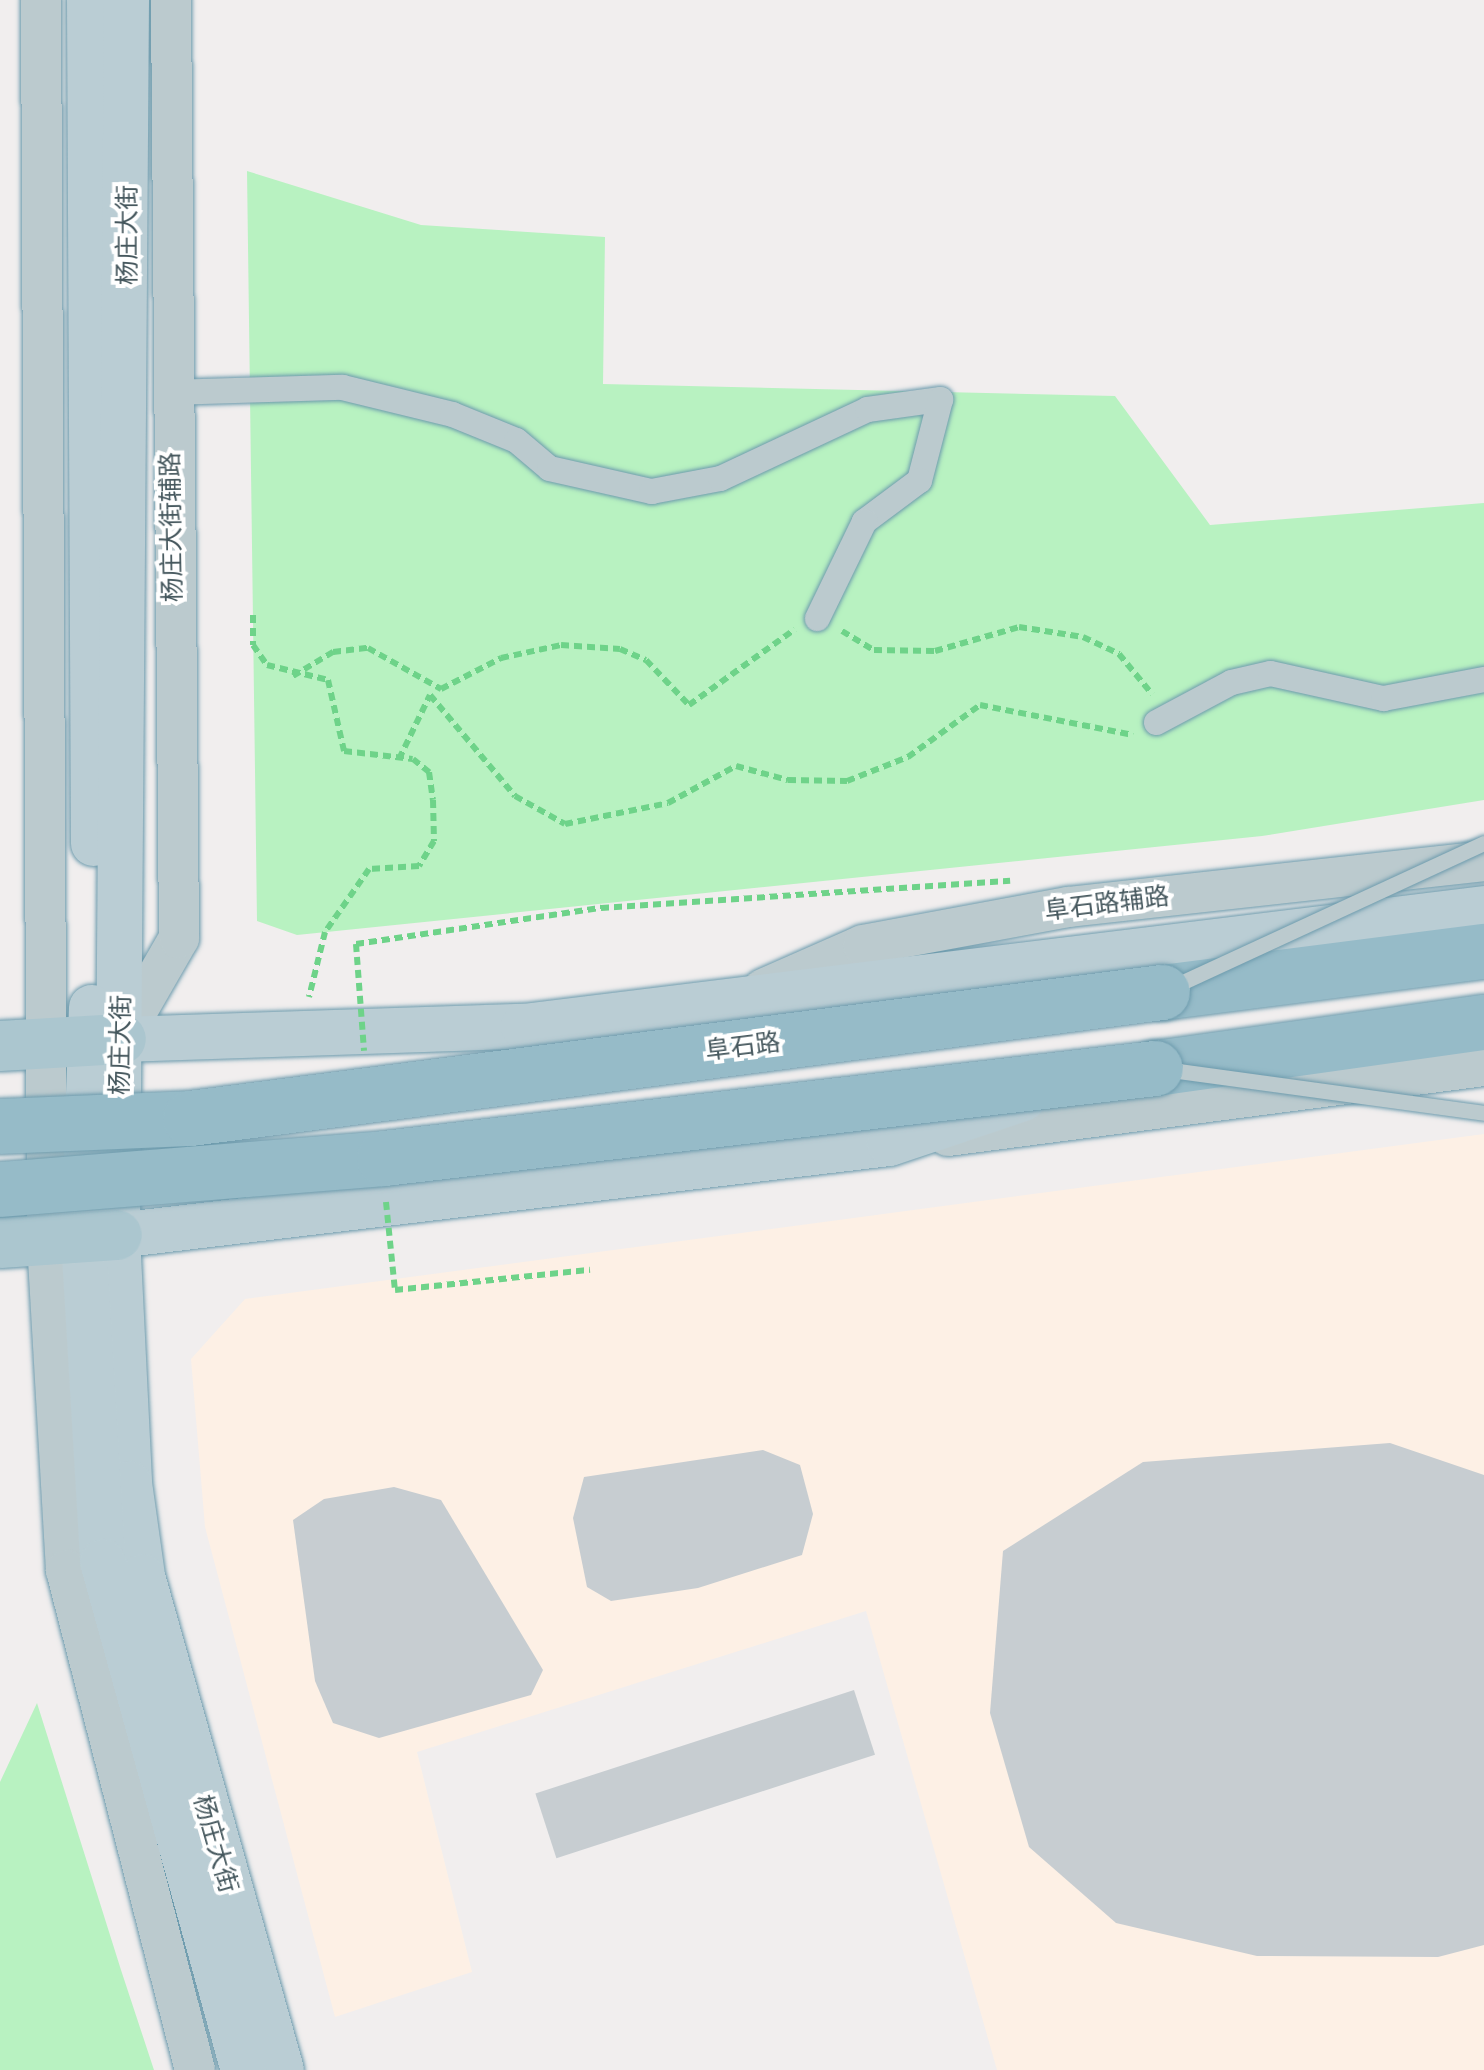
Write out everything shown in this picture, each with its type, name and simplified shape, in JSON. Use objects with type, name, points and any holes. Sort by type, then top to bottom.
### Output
[{"type":"highway","name":"阜石路","points":[[0,1126],[190,1118],[1484,951]]},
{"type":"highway","points":[[0,1188],[384,1158],[1155,1068],[1484,1022]]},
{"type":"main road","points":[[87,1042],[88,0]]},
{"type":"main road","name":"杨庄大街","points":[[126,0],[87,1042],[62,1239],[102,1561],[243,2070]]},
{"type":"main road","name":"阜石路","points":[[0,1046],[523,1026],[1484,908]]},
{"type":"main road","points":[[62,1239],[889,1143],[1189,1042],[1484,1006]]},
{"type":"main road","name":"杨庄大街","points":[[62,1239],[142,1576],[281,2070]]},
{"type":"street","name":"杨庄大街","points":[[41,0],[87,1042],[62,1239],[66,1570],[195,2070]]},
{"type":"street","name":"杨庄大街辅路","points":[[87,1042],[179,938],[169,392],[171,0]]},
{"type":"street","points":[[169,392],[342,387],[452,414],[516,440],[550,468],[651,491],[720,478],[867,408],[940,399],[919,480],[864,520],[817,618]]},
{"type":"street","points":[[1156,722],[1230,682],[1270,673],[1384,698],[1484,678]]},
{"type":"street","name":"阜石路辅路","points":[[742,998],[863,945],[1069,907],[1484,862]]},
{"type":"street","points":[[889,1143],[1484,1066]]},
{"type":"lane","points":[[1162,992],[1484,843]]},
{"type":"lane","points":[[1155,1068],[1484,1113]]},
{"type":"path","points":[[252,614],[253,644],[267,665],[294,676],[328,680],[344,752],[399,759],[428,772],[434,842],[419,866],[368,868],[325,932],[300,1032]]},
{"type":"path","points":[[294,676],[333,652],[368,648],[442,689],[501,658],[560,645],[620,649],[646,660],[690,705],[817,618],[874,650],[935,651],[1019,627],[1083,637],[1140,677],[1160,706],[1156,722],[1133,735],[980,705],[908,756],[847,781],[788,780],[736,766],[668,803],[566,824],[515,796],[430,695],[399,759]]},
{"type":"path","points":[[345,1061],[365,1059],[356,944],[602,908],[858,897],[1003,878]]},
{"type":"path","points":[[367,1199],[386,1198],[395,1290],[590,1270]]},
{"type":"shaded area","points":[[1484,1134],[1484,2070],[997,2070],[866,1611],[417,1752],[472,1972],[335,2017],[205,1527],[191,1359],[245,1299]]},
{"type":"green space","points":[[247,171],[421,225],[605,237],[603,384],[1115,396],[1210,525],[1484,503],[1484,800],[1262,836],[297,935],[257,921]]},
{"type":"green space","points":[[37,1703],[154,2070],[0,2070],[0,1782]]},
{"type":"building","points":[[1390,1443],[1484,1475],[1484,1945],[1438,1957],[1257,1956],[1116,1923],[1029,1847],[990,1713],[1003,1551],[1143,1462]]},
{"type":"building","points":[[763,1450],[800,1465],[813,1514],[802,1555],[698,1588],[611,1601],[587,1587],[573,1518],[584,1477]]},
{"type":"building","points":[[394,1487],[441,1500],[543,1670],[531,1695],[379,1738],[333,1723],[315,1681],[293,1520],[324,1499]]},
{"type":"building","points":[[854,1690],[875,1755],[556,1858],[535,1794]]}]
